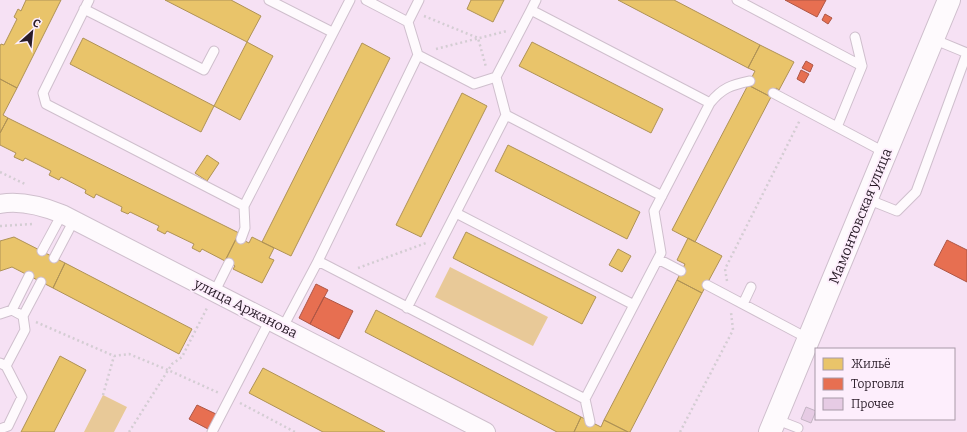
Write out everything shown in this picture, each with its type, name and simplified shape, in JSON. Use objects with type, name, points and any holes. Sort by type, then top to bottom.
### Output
[{"type":"main road","name":"Мамонтовская улица","points":[[773,426],[949,0]]},
{"type":"street","name":"улица Аржанова","points":[[0,204],[18,203],[36,205],[68,217],[212,299],[277,324],[486,432]]},
{"type":"lane","points":[[89,0],[43,93],[46,104],[244,206]]},
{"type":"lane","points":[[269,0],[332,32]]},
{"type":"lane","points":[[241,240],[245,228],[244,206],[332,32],[350,0]]},
{"type":"lane","points":[[366,0],[408,22]]},
{"type":"lane","points":[[212,432],[230,398],[318,261],[418,55],[408,22],[419,0]]},
{"type":"lane","points":[[418,55],[474,84],[493,78],[536,0]]},
{"type":"lane","points":[[737,0],[862,66]]},
{"type":"lane","points":[[84,9],[204,70],[214,51]]},
{"type":"lane","points":[[531,10],[710,103]]},
{"type":"lane","points":[[837,127],[862,66],[855,37]]},
{"type":"lane","points":[[867,199],[897,211],[916,192],[967,53],[933,39]]},
{"type":"lane","points":[[493,78],[506,115],[662,196]]},
{"type":"lane","points":[[590,422],[585,399],[661,253],[654,211],[710,103],[720,92],[733,85],[750,81]]},
{"type":"lane","points":[[773,93],[886,153]]},
{"type":"lane","points":[[407,308],[506,115]]},
{"type":"lane","points":[[456,213],[634,305]]},
{"type":"lane","points":[[42,251],[68,217]]},
{"type":"lane","points":[[54,258],[68,217]]},
{"type":"lane","points":[[658,259],[681,271]]},
{"type":"lane","points":[[318,261],[585,399]]},
{"type":"lane","points":[[212,299],[230,263]]},
{"type":"lane","points":[[0,314],[12,310],[29,276]]},
{"type":"lane","points":[[0,428],[8,426],[22,397],[3,364],[25,330],[23,316],[41,282]]},
{"type":"lane","points":[[707,285],[809,339]]},
{"type":"lane","points":[[743,304],[751,287]]},
{"type":"lane","points":[[12,310],[23,316]]},
{"type":"lane","points":[[773,426],[798,428]]},
{"type":"path","points":[[413,12],[478,38],[493,78]]},
{"type":"path","points":[[418,55],[511,30]]},
{"type":"path","points":[[680,432],[733,330],[725,269],[805,110]]},
{"type":"path","points":[[0,172],[33,189]]},
{"type":"path","points":[[342,274],[429,242]]},
{"type":"path","points":[[129,432],[172,364],[182,357],[212,299]]},
{"type":"path","points":[[23,316],[114,356],[129,354],[230,398]]},
{"type":"path","points":[[103,395],[114,356]]},
{"type":"path","points":[[241,396],[238,402],[295,432]]},
{"type":"shaded area","points":[[450,267],[548,317],[533,346],[435,297]]},
{"type":"shaded area","points":[[103,395],[127,407],[114,432],[84,432]]},
{"type":"building: Жильё","points":[[26,0],[61,0],[17,88],[0,79],[0,46],[1,44],[4,45],[17,19],[14,17],[18,9],[21,11]]},
{"type":"building: Жильё","points":[[165,0],[231,0],[261,16],[247,42]]},
{"type":"building: Жильё","points":[[471,0],[504,0],[493,22],[467,9]]},
{"type":"building: Жильё","points":[[618,0],[674,0],[760,45],[748,68]]},
{"type":"building: Жильё","points":[[83,38],[214,106],[201,132],[70,64]]},
{"type":"building: Жильё","points":[[247,42],[273,56],[240,120],[214,106]]},
{"type":"building: Жильё","points":[[532,42],[663,109],[651,133],[519,66]]},
{"type":"building: Жильё","points":[[362,43],[390,58],[291,256],[262,242]]},
{"type":"building: Жильё","points":[[760,45],[794,62],[779,90],[776,88],[771,97],[748,85],[755,71],[748,68]]},
{"type":"building: Жильё","points":[[0,79],[17,88],[3,115],[8,118],[0,133]]},
{"type":"building: Жильё","points":[[748,85],[771,97],[695,242],[672,230]]},
{"type":"building: Жильё","points":[[462,93],[487,106],[421,237],[396,225]]},
{"type":"building: Жильё","points":[[8,118],[239,233],[225,261],[202,249],[200,252],[192,248],[194,244],[167,231],[165,234],[157,230],[159,226],[130,212],[128,214],[121,211],[122,207],[96,194],[94,198],[85,193],[86,190],[61,177],[59,180],[49,175],[51,171],[25,158],[23,161],[14,157],[16,153],[0,145],[0,133]]},
{"type":"building: Жильё","points":[[508,145],[640,212],[627,239],[495,171]]},
{"type":"building: Жильё","points":[[207,155],[219,163],[207,181],[195,173]]},
{"type":"building: Жильё","points":[[466,232],[596,297],[582,324],[453,258]]},
{"type":"building: Жильё","points":[[14,237],[65,263],[53,288],[12,267],[0,271],[0,241]]},
{"type":"building: Жильё","points":[[237,237],[249,243],[252,237],[274,248],[269,258],[274,260],[262,283],[233,269],[235,266],[225,261]]},
{"type":"building: Жильё","points":[[688,238],[722,256],[702,293],[677,280],[685,264],[677,260]]},
{"type":"building: Жильё","points":[[618,249],[631,256],[622,272],[609,265]]},
{"type":"building: Жильё","points":[[65,263],[192,329],[179,354],[53,288]]},
{"type":"building: Жильё","points":[[677,280],[702,293],[630,432],[628,432],[604,420]]},
{"type":"building: Жильё","points":[[376,310],[581,417],[574,432],[557,432],[365,332]]},
{"type":"building: Жильё","points":[[60,356],[86,370],[54,432],[21,432]]},
{"type":"building: Жильё","points":[[263,368],[385,432],[323,432],[249,393]]},
{"type":"building: Жильё","points":[[581,417],[601,427],[604,420],[628,432],[574,432]]},
{"type":"building: Торговля","points":[[785,0],[826,0],[817,17]]},
{"type":"building: Торговля","points":[[825,14],[832,18],[828,24],[822,20]]},
{"type":"building: Торговля","points":[[806,61],[813,65],[810,72],[802,68]]},
{"type":"building: Торговля","points":[[801,70],[809,74],[804,83],[797,79]]},
{"type":"building: Торговля","points":[[947,240],[967,250],[967,282],[934,265]]},
{"type":"building: Торговля","points":[[316,284],[328,290],[310,324],[299,318]]},
{"type":"building: Торговля","points":[[324,297],[353,311],[339,339],[310,324]]},
{"type":"building: Торговля","points":[[197,405],[216,414],[208,429],[189,419]]},
{"type":"building: Прочее","points":[[806,407],[815,411],[811,423],[801,419]]}]
